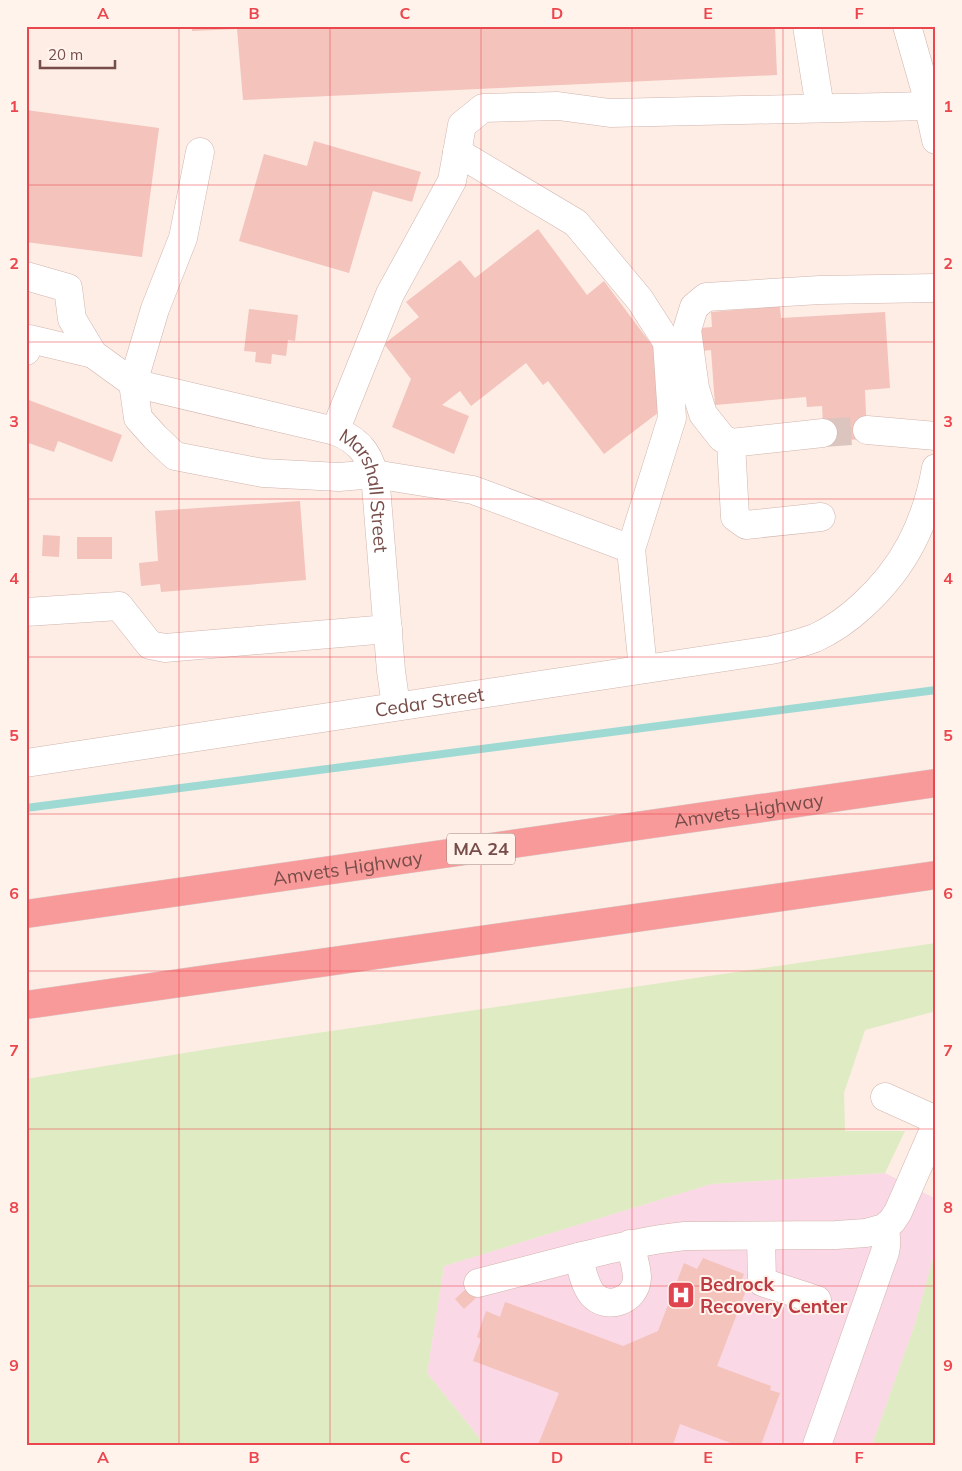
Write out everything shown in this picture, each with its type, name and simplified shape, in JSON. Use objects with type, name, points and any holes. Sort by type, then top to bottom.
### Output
[{"type":"highway","name":"Amvets Highway","points":[[26,914],[936,783]]},
{"type":"highway","points":[[26,1006],[936,875]]},
{"type":"street","points":[[807,26],[820,108]]},
{"type":"street","points":[[907,26],[918,61],[936,140]]},
{"type":"street","points":[[335,431],[390,294],[452,181],[462,125],[483,108],[558,106],[610,113],[929,106]]},
{"type":"street","points":[[200,152],[183,238],[155,309],[133,383],[138,418],[155,437],[176,456],[262,473],[339,477],[374,474],[473,490],[632,549]]},
{"type":"street","points":[[457,152],[576,223],[640,300],[667,342],[672,418],[632,549],[643,669]]},
{"type":"street","points":[[26,276],[68,288],[72,319],[93,354]]},
{"type":"street","points":[[823,433],[731,443],[722,438],[703,414],[695,388],[687,330],[694,307],[706,297],[820,290],[936,288]]},
{"type":"street","points":[[26,351],[30,339],[93,354],[133,383]]},
{"type":"street","name":"Marshall Street","points":[[133,383],[335,431],[347,436],[365,452],[374,474],[396,706]]},
{"type":"street","points":[[867,430],[936,436]]},
{"type":"street","points":[[731,443],[736,517],[746,525],[821,517]]},
{"type":"street","name":"Cedar Street","points":[[26,763],[778,648],[801,642],[829,631],[856,611],[892,575],[912,544],[932,500],[936,468]]},
{"type":"street","points":[[26,612],[119,606],[150,645],[165,648],[388,628]]},
{"type":"street","points":[[885,1096],[936,1120]]},
{"type":"street","points":[[478,1283],[649,1240],[685,1236],[844,1235],[884,1228],[898,1212],[936,1125]]},
{"type":"street","points":[[817,1445],[885,1252],[886,1234],[884,1228]]},
{"type":"street","points":[[760,1236],[762,1282],[817,1300]]},
{"type":"street","points":[[578,1257],[591,1293],[597,1299],[614,1303],[623,1300],[631,1294],[635,1287],[637,1278],[630,1244]]},
{"type":"shaded area","name":"Bedrock Recovery Center","points":[[885,1173],[936,1199],[936,1248],[915,1324],[872,1445],[485,1445],[427,1373],[444,1266],[711,1184]]},
{"type":"green space","points":[[936,943],[936,1011],[865,1030],[844,1093],[845,1131],[905,1131],[885,1173],[711,1184],[444,1266],[427,1373],[485,1445],[26,1445],[26,1079],[221,1047]]},
{"type":"green space","points":[[934,1255],[936,1259],[936,1445],[872,1445],[915,1324]]},
{"type":"building","points":[[192,26],[775,26],[777,75],[243,100],[237,29],[192,31]]},
{"type":"building","points":[[26,110],[159,128],[142,257],[26,242]]},
{"type":"building","points":[[314,141],[421,172],[412,202],[373,191],[349,273],[239,241],[264,154],[307,166]]},
{"type":"building","points":[[538,229],[587,295],[604,281],[660,356],[663,409],[604,454],[548,381],[543,385],[526,363],[471,406],[460,391],[442,405],[469,416],[454,454],[392,427],[411,379],[384,344],[419,317],[406,302],[460,260],[475,278]]},
{"type":"building","points":[[780,306],[781,318],[885,312],[890,388],[865,390],[867,439],[824,441],[822,406],[807,407],[806,397],[715,405],[711,350],[702,351],[700,328],[712,327],[711,312]]},
{"type":"building","points":[[249,309],[298,315],[295,341],[288,340],[286,356],[272,354],[271,364],[255,362],[256,352],[244,351]]},
{"type":"building","points":[[26,399],[122,435],[112,462],[58,441],[54,452],[26,442]]},
{"type":"building","points":[[300,501],[306,580],[161,592],[160,584],[141,586],[139,563],[158,561],[155,511]]},
{"type":"building","points":[[43,535],[60,536],[59,557],[42,556]]},
{"type":"building","points":[[77,537],[112,537],[112,559],[77,559]]},
{"type":"building","points":[[703,1258],[744,1274],[741,1283],[748,1285],[717,1366],[771,1386],[770,1390],[780,1393],[761,1445],[736,1445],[680,1424],[673,1445],[538,1445],[559,1393],[473,1361],[481,1339],[477,1337],[486,1311],[500,1317],[505,1302],[623,1346],[658,1331],[684,1263],[697,1269]]},
{"type":"building","points":[[468,1287],[477,1297],[464,1309],[455,1299]]},
{"type":"waterway","points":[[26,808],[936,690]]},
{"type":"tunnel","points":[[823,433],[867,430]]},
{"type":"place","name":"Bedrock Recovery Center","points":[[681,1295]]}]
